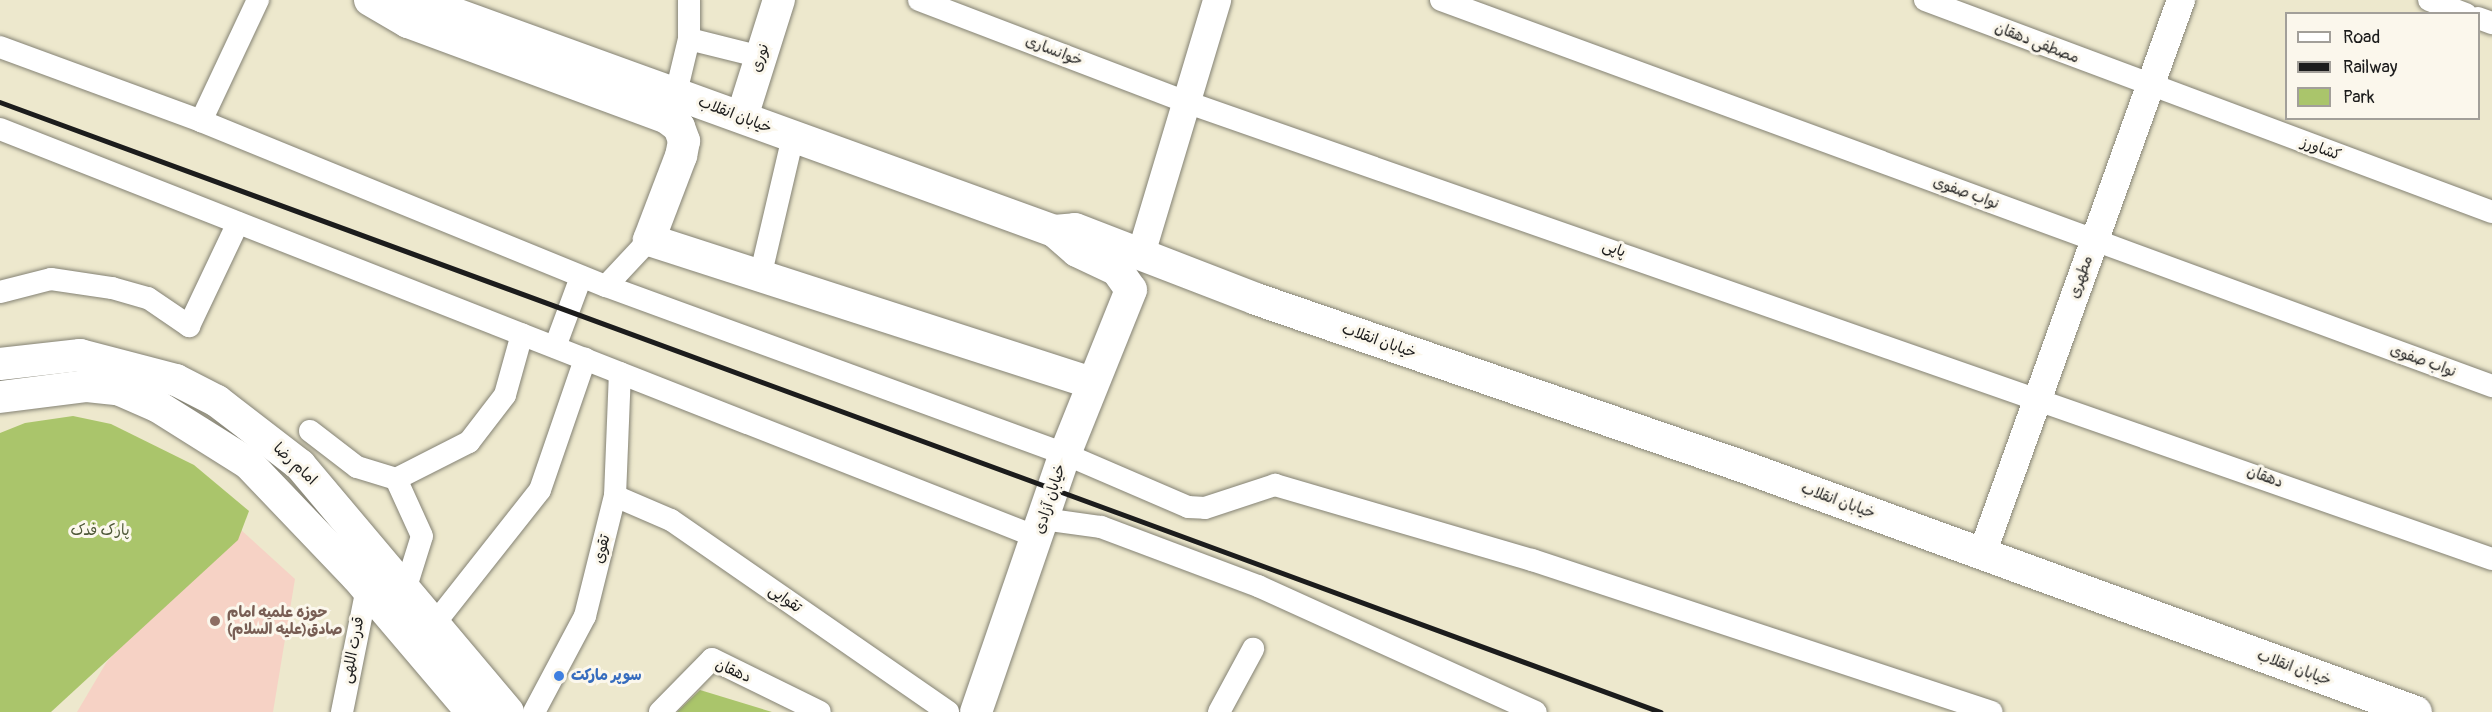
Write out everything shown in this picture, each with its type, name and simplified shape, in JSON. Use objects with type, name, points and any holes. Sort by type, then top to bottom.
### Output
[{"type":"main road","name":"خیابان انقلاب","points":[[370,0],[408,22],[672,105],[742,117],[1054,231],[1077,251],[1117,270],[1131,290],[1164,283],[1211,296],[1256,299]]},
{"type":"main road","name":"خیابان انقلاب","points":[[417,0],[672,105]]},
{"type":"main road","name":"نوری","points":[[742,117],[779,0]]},
{"type":"main road","points":[[672,105],[684,141],[649,240],[761,273],[1092,383]]},
{"type":"main road","name":"خیابان انقلاب","points":[[1054,231],[1076,229],[1256,299],[1982,554],[2416,712]]},
{"type":"main road","name":"خیابان آزادی","points":[[976,712],[1065,454],[1131,290]]},
{"type":"main road","name":"امام رضا","points":[[0,364],[80,355],[176,380],[217,401],[300,465],[406,587],[508,712]]},
{"type":"main road","points":[[0,398],[87,386],[118,389],[157,406],[248,463],[367,588],[472,712]]},
{"type":"street","points":[[201,121],[258,0]]},
{"type":"street","points":[[672,105],[689,39],[689,0]]},
{"type":"street","name":"خوانساری","points":[[919,0],[1189,103]]},
{"type":"street","points":[[1142,254],[1189,103],[1217,0]]},
{"type":"street","name":"نواب صفوی","points":[[1441,0],[2492,386]]},
{"type":"street","name":"مصطفی دهقان","points":[[1925,0],[2150,86]]},
{"type":"street","name":"مطهری","points":[[1982,554],[2181,0]]},
{"type":"street","points":[[2429,0],[2461,12]]},
{"type":"street","points":[[689,39],[761,57]]},
{"type":"street","points":[[0,47],[201,121],[581,277],[1065,454],[1188,507],[1205,508],[1275,485],[1532,560],[1992,712]]},
{"type":"street","name":"کشاورز","points":[[2150,86],[2492,212]]},
{"type":"street","name":"پاپی","points":[[1189,103],[2038,396]]},
{"type":"street","points":[[0,129],[620,373],[1040,528],[1101,528],[1258,586],[1536,712]]},
{"type":"street","points":[[761,273],[793,137]]},
{"type":"street","points":[[0,292],[51,279],[112,288],[148,298],[189,326],[238,223]]},
{"type":"street","points":[[606,286],[649,240]]},
{"type":"street","points":[[555,347],[581,277]]},
{"type":"street","points":[[310,431],[357,467],[396,479],[469,442],[504,395],[522,334]]},
{"type":"street","points":[[435,622],[540,490],[585,359]]},
{"type":"street","name":"تقوی","points":[[534,712],[585,616],[615,496],[620,373]]},
{"type":"street","name":"دهقان","points":[[2038,396],[2492,559]]},
{"type":"street","points":[[396,479],[422,536],[406,587]]},
{"type":"street","name":"تقوایی","points":[[615,496],[671,520],[948,712]]},
{"type":"street","name":"قدرت اللهی","points":[[342,712],[367,588]]},
{"type":"street","points":[[1219,712],[1253,650]]},
{"type":"street","name":"دهقان","points":[[660,712],[712,659],[820,712]]},
{"type":"shaded area","name":"حوزه علمیه امام صادق(علیه السلام)","points":[[230,520],[295,579],[273,712],[77,712],[106,663]]},
{"type":"green space","name":"پارک فدک","points":[[73,416],[111,424],[194,465],[249,511],[238,540],[51,712],[0,712],[0,433],[25,423]]},
{"type":"green space","points":[[700,690],[772,712],[677,712]]},
{"type":"railway","points":[[0,102],[1661,712]]},
{"type":"place","name":"حوزه علمیه امام صادق(علیه السلام)","points":[[215,621]]},
{"type":"place","name":"سوپر مارکت","points":[[559,676]]}]
